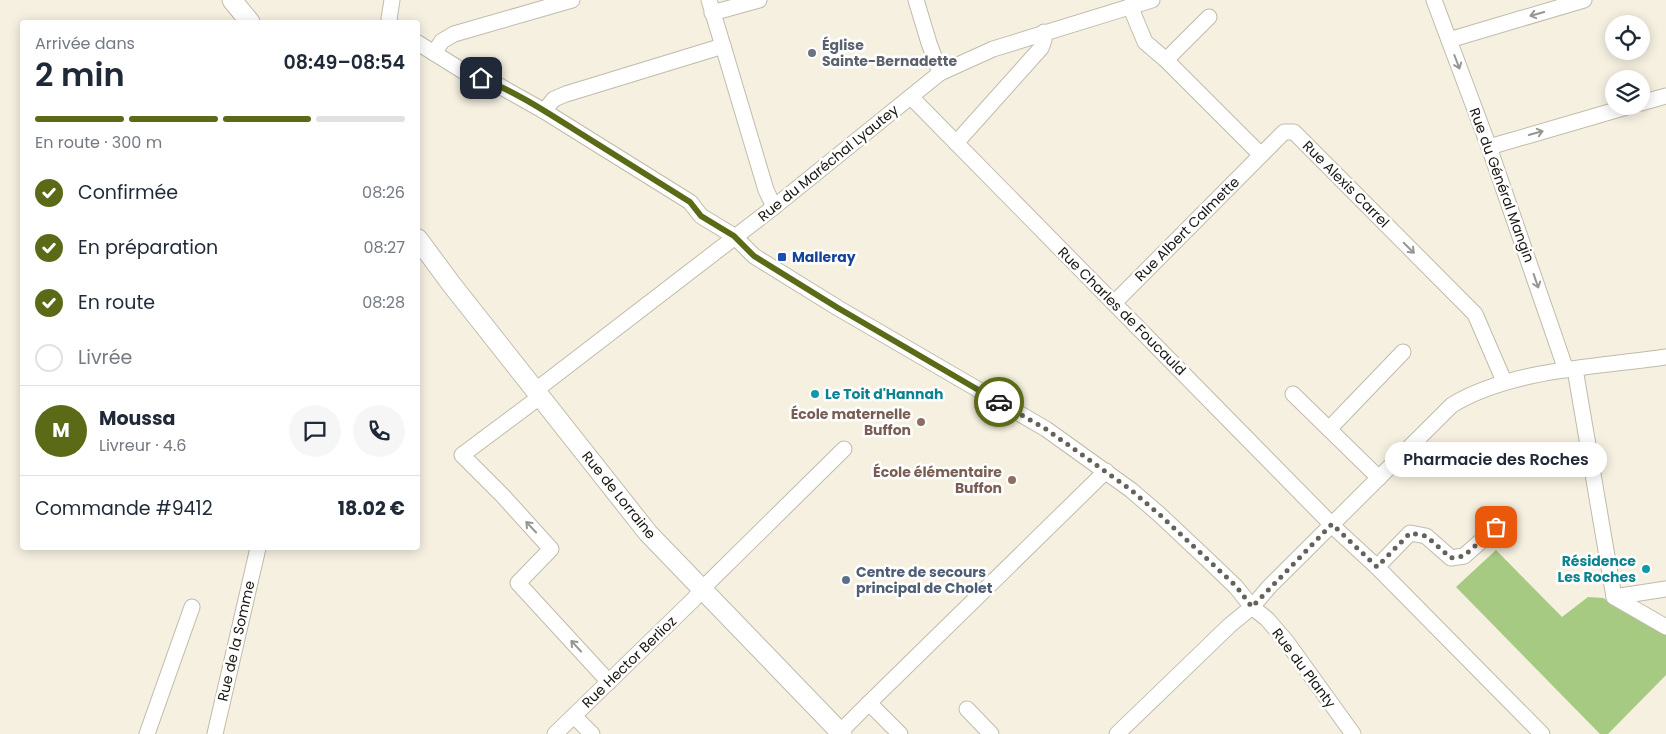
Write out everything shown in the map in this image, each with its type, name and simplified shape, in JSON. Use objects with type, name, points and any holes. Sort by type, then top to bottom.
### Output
[{"type":"main road","points":[[232,0],[248,20]]},
{"type":"main road","name":"Rue de Lorraine","points":[[420,242],[648,533],[841,733]]},
{"type":"street","points":[[388,20],[392,0]]},
{"type":"street","points":[[434,53],[442,40],[454,34],[572,0]]},
{"type":"street","points":[[759,0],[711,7],[766,190],[774,207]]},
{"type":"street","points":[[916,0],[940,73]]},
{"type":"street","name":"Rue du Maréchal Lyautey","points":[[609,682],[518,583],[551,549],[503,496],[462,455],[940,73],[993,49],[1152,0]]},
{"type":"street","name":"Rue du Général Mangin","points":[[1434,0],[1571,370],[1614,597]]},
{"type":"street","points":[[1449,40],[1584,0]]},
{"type":"street","points":[[1130,6],[1145,42],[1166,60],[1261,155]]},
{"type":"street","points":[[1166,60],[1208,17]]},
{"type":"street","points":[[956,143],[1041,48],[1044,32]]},
{"type":"street","name":"Rue du Planty","points":[[420,44],[466,73],[496,84],[544,111],[690,202],[701,216],[734,236],[754,256],[838,308],[1046,429],[1106,472],[1160,515],[1236,586],[1252,607],[1286,641],[1353,734]]},
{"type":"street","points":[[544,111],[554,99],[566,94],[723,46]]},
{"type":"street","points":[[1650,100],[1666,96]]},
{"type":"street","name":"Rue Charles de Foucauld","points":[[911,97],[1542,734]]},
{"type":"street","points":[[1489,147],[1605,113]]},
{"type":"street","name":"Rue Alexis Carrel","points":[[1261,155],[1284,132],[1294,132],[1476,314],[1504,382]]},
{"type":"street","name":"Rue Albert Calmette","points":[[1114,303],[1261,155]]},
{"type":"street","points":[[1329,429],[1403,352]]},
{"type":"street","points":[[1116,734],[1230,625],[1252,607],[1332,524],[1452,405],[1469,395],[1504,382],[1571,370],[1666,357]]},
{"type":"street","points":[[1292,394],[1379,478]]},
{"type":"street","name":"Rue Hector Berlioz","points":[[555,734],[844,449]]},
{"type":"street","points":[[841,733],[869,703],[1106,472]]},
{"type":"street","points":[[1377,567],[1410,533],[1426,536],[1451,558],[1464,556],[1496,527]]},
{"type":"street","name":"Rue de la Somme","points":[[215,734],[258,550]]},
{"type":"street","points":[[1614,597],[1666,589]]},
{"type":"street","points":[[1614,597],[1666,627]]},
{"type":"street","points":[[147,734],[192,607]]},
{"type":"street","points":[[869,703],[900,734]]},
{"type":"street","points":[[967,709],[991,734]]},
{"type":"street","points":[[574,716],[592,734]]},
{"type":"green space","points":[[1496,550],[1562,617],[1588,597],[1603,598],[1666,635],[1666,675],[1608,734],[1600,734],[1456,587]]},
{"type":"way so far","points":[[999,402],[1046,429],[1131,490],[1236,586],[1252,607],[1263,593],[1332,524],[1377,567],[1410,533],[1426,536],[1451,558],[1464,556],[1496,527]]},
{"type":"place","name":"Église Sainte-Bernadette","points":[[812,53]]},
{"type":"place","name":"Malleray","points":[[782,257]]},
{"type":"place","name":"Le Toit d'Hannah","points":[[815,394]]},
{"type":"place","name":"École maternelle Buffon","points":[[921,422]]},
{"type":"place","name":"École élémentaire Buffon","points":[[1012,480]]},
{"type":"place","name":"Pharmacie des Roches","points":[[1496,527]]},
{"type":"place","name":"Résidence Les Roches","points":[[1646,569]]},
{"type":"place","name":"Centre de secours principal de Cholet","points":[[846,580]]},
{"type":"route","points":[[481,78],[496,84],[544,111],[690,202],[701,216],[734,236],[754,256],[838,308],[999,402]]}]
